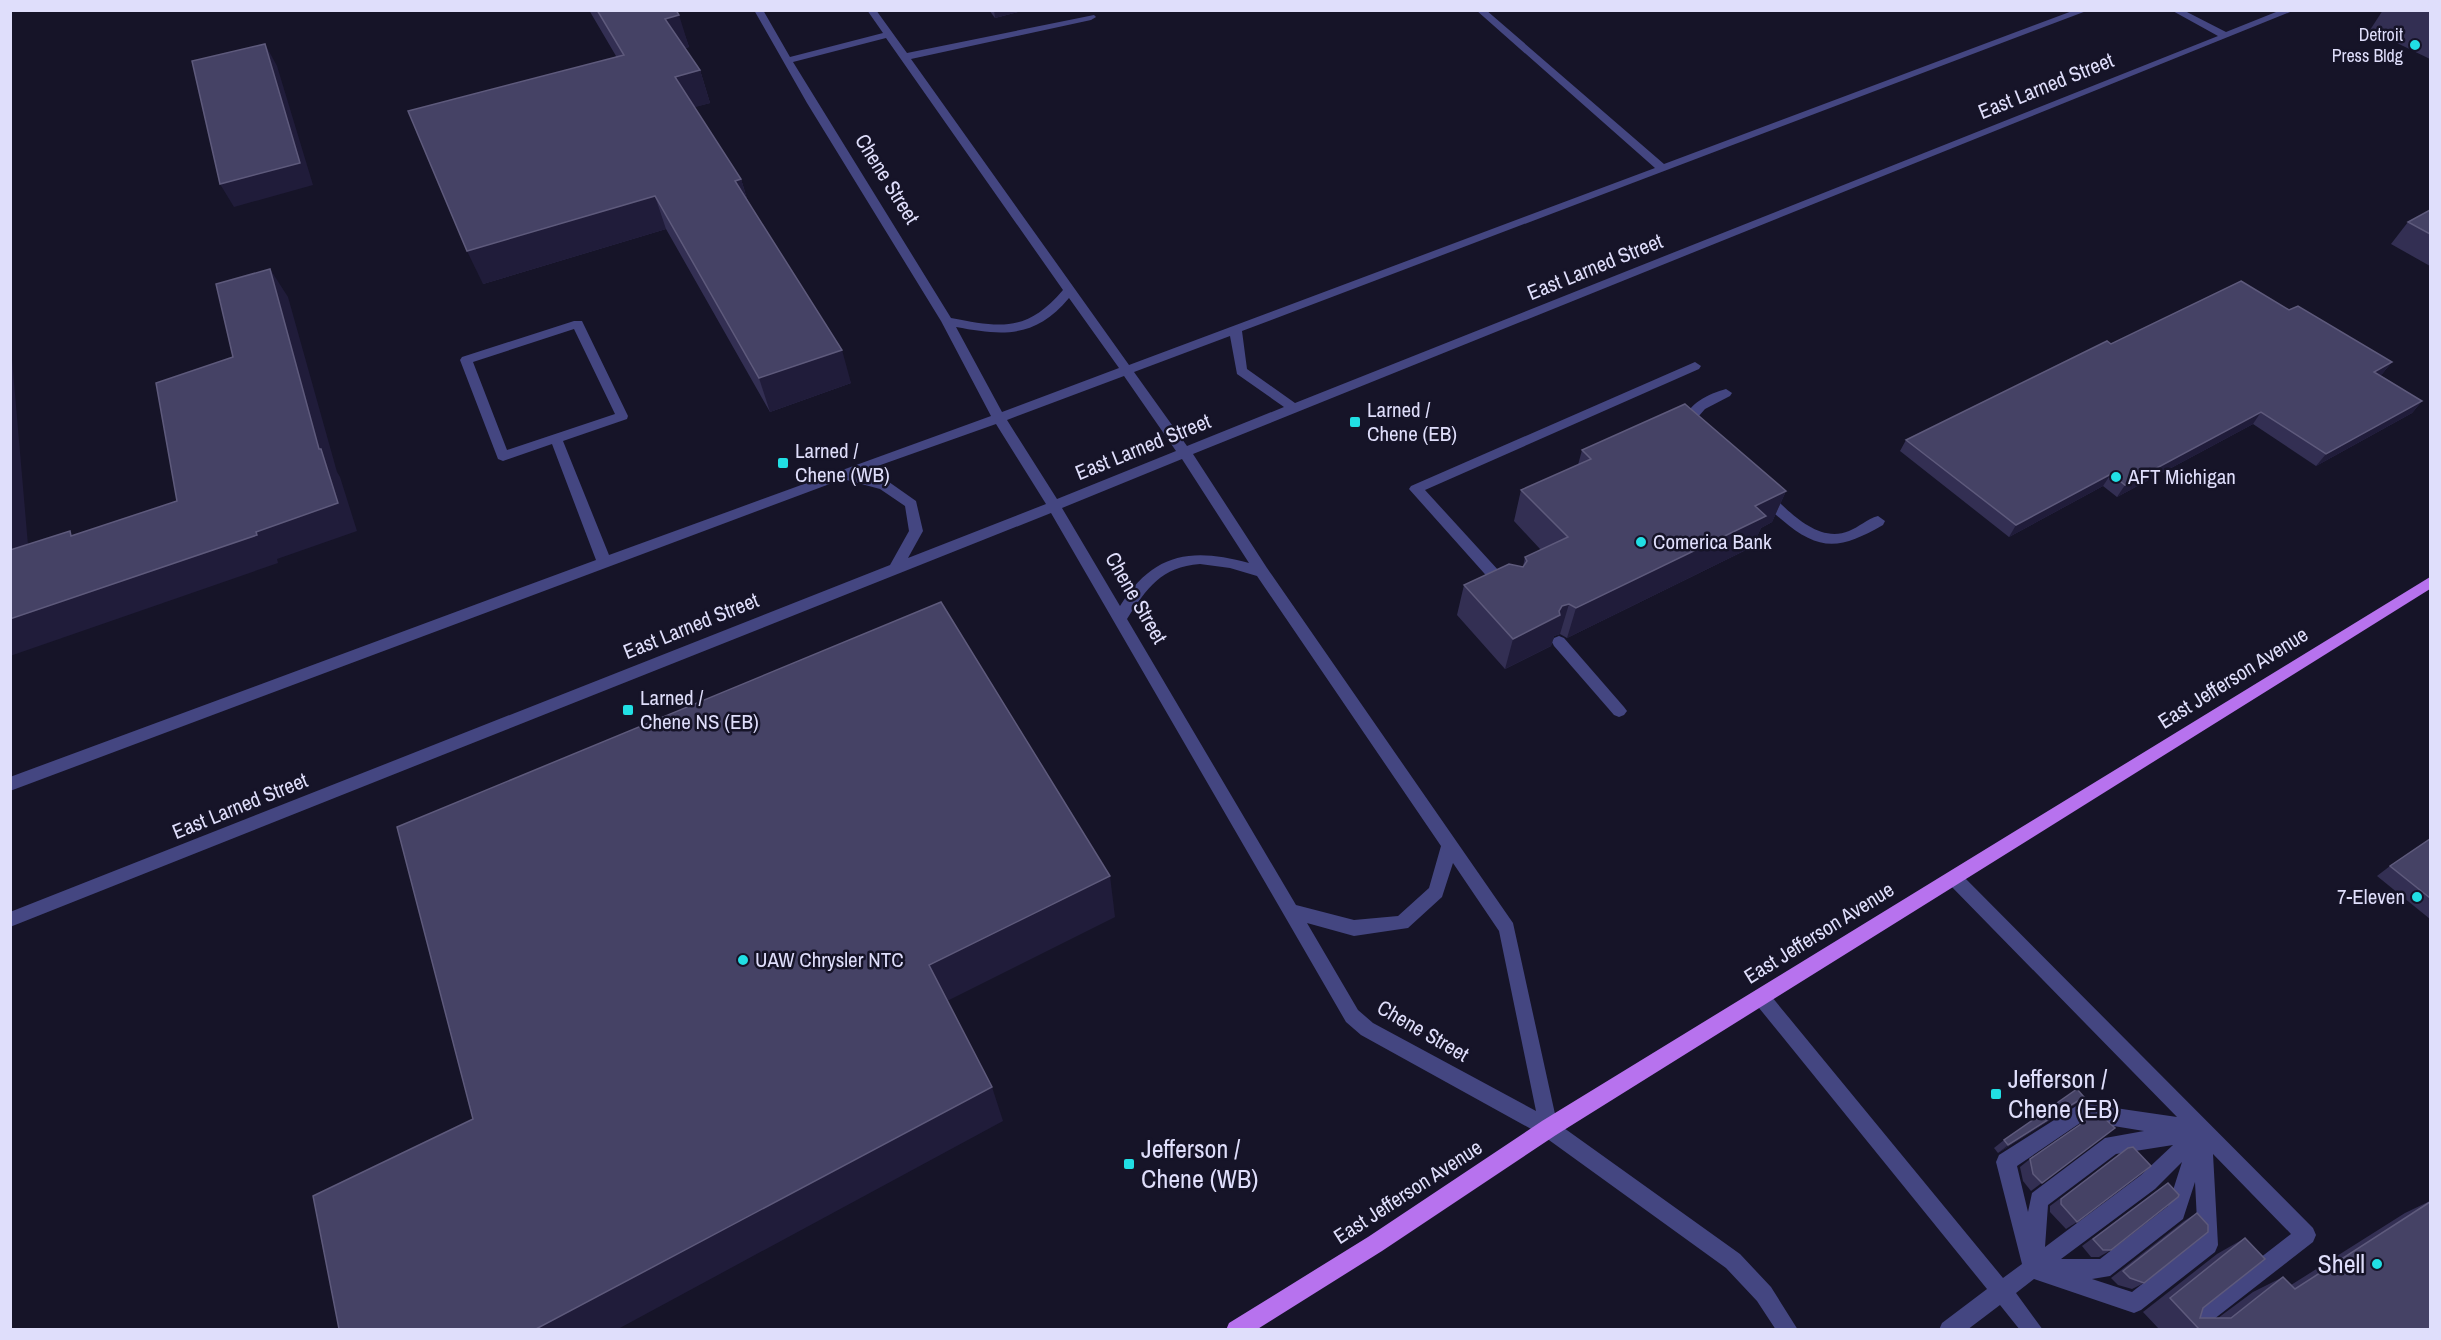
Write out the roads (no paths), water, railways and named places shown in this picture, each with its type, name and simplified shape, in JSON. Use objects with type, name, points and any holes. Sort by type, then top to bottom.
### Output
[{"type":"main road","name":"East Jefferson Avenue","points":[[1236,1329],[1375,1244],[1549,1128],[2430,582]]},
{"type":"street","name":"Chene Street","points":[[758,10],[947,321],[999,418],[1054,506],[1352,1016],[1367,1029],[1549,1128],[1733,1261],[1764,1294],[1788,1329]]},
{"type":"street","points":[[872,10],[1185,453],[1262,572],[1507,928],[1549,1128]]},
{"type":"street","points":[[1480,10],[1662,168]]},
{"type":"street","points":[[10,784],[939,438],[999,418],[2085,10]]},
{"type":"street","points":[[2175,10],[2226,36]]},
{"type":"street","name":"East Larned Street","points":[[10,920],[1054,506],[2290,10]]},
{"type":"street","points":[[904,57],[1091,17]]},
{"type":"street","points":[[787,61],[888,35]]},
{"type":"street","points":[[947,321],[987,329],[1026,327],[1053,311],[1069,290]]},
{"type":"street","points":[[578,324],[622,416],[556,439],[503,456],[466,360],[578,324]]},
{"type":"street","points":[[1235,328],[1241,371],[1294,408]]},
{"type":"street","points":[[1510,591],[1416,489],[1695,366]]},
{"type":"street","points":[[1698,438],[1688,423],[1690,416],[1704,404],[1726,393]]},
{"type":"street","points":[[556,439],[605,564]]},
{"type":"street","points":[[842,474],[884,485],[911,504],[916,531],[896,567]]},
{"type":"street","points":[[1752,485],[1805,532],[1815,536],[1849,537],[1878,521]]},
{"type":"street","points":[[1120,618],[1143,584],[1174,561],[1214,559],[1262,572]]},
{"type":"street","points":[[1559,642],[1619,711]]},
{"type":"street","points":[[1290,911],[1354,928],[1402,923],[1436,892],[1450,845]]},
{"type":"street","points":[[1954,878],[2306,1235],[2183,1329]]},
{"type":"street","points":[[1761,997],[2033,1329]]},
{"type":"street","points":[[2033,1269],[2006,1162],[2081,1112],[2202,1130]]},
{"type":"street","points":[[2033,1269],[2134,1303],[2208,1245],[2202,1130]]},
{"type":"street","points":[[2033,1269],[2103,1269],[2176,1212],[2202,1130]]},
{"type":"street","points":[[1949,1329],[2148,1182],[2202,1130]]},
{"type":"street","points":[[2033,1269],[2039,1200],[2112,1146],[2202,1130]]},
{"type":"place","name":"Detroit Press Bldg","points":[[2415,45]]},
{"type":"place","name":"Larned / Chene (EB)","points":[[1355,422]]},
{"type":"place","name":"Larned / Chene (WB)","points":[[783,463]]},
{"type":"place","name":"AFT Michigan","points":[[2116,477]]},
{"type":"place","name":"Comerica Bank","points":[[1641,542]]},
{"type":"place","name":"Larned / Chene NS (EB)","points":[[628,710]]},
{"type":"place","name":"7-Eleven","points":[[2417,897]]},
{"type":"place","name":"UAW Chrysler NTC","points":[[743,960]]},
{"type":"place","name":"Jefferson / Chene (EB)","points":[[1996,1094]]},
{"type":"place","name":"Jefferson / Chene (WB)","points":[[1129,1164]]},
{"type":"place","name":"Shell","points":[[2377,1264]]}]
